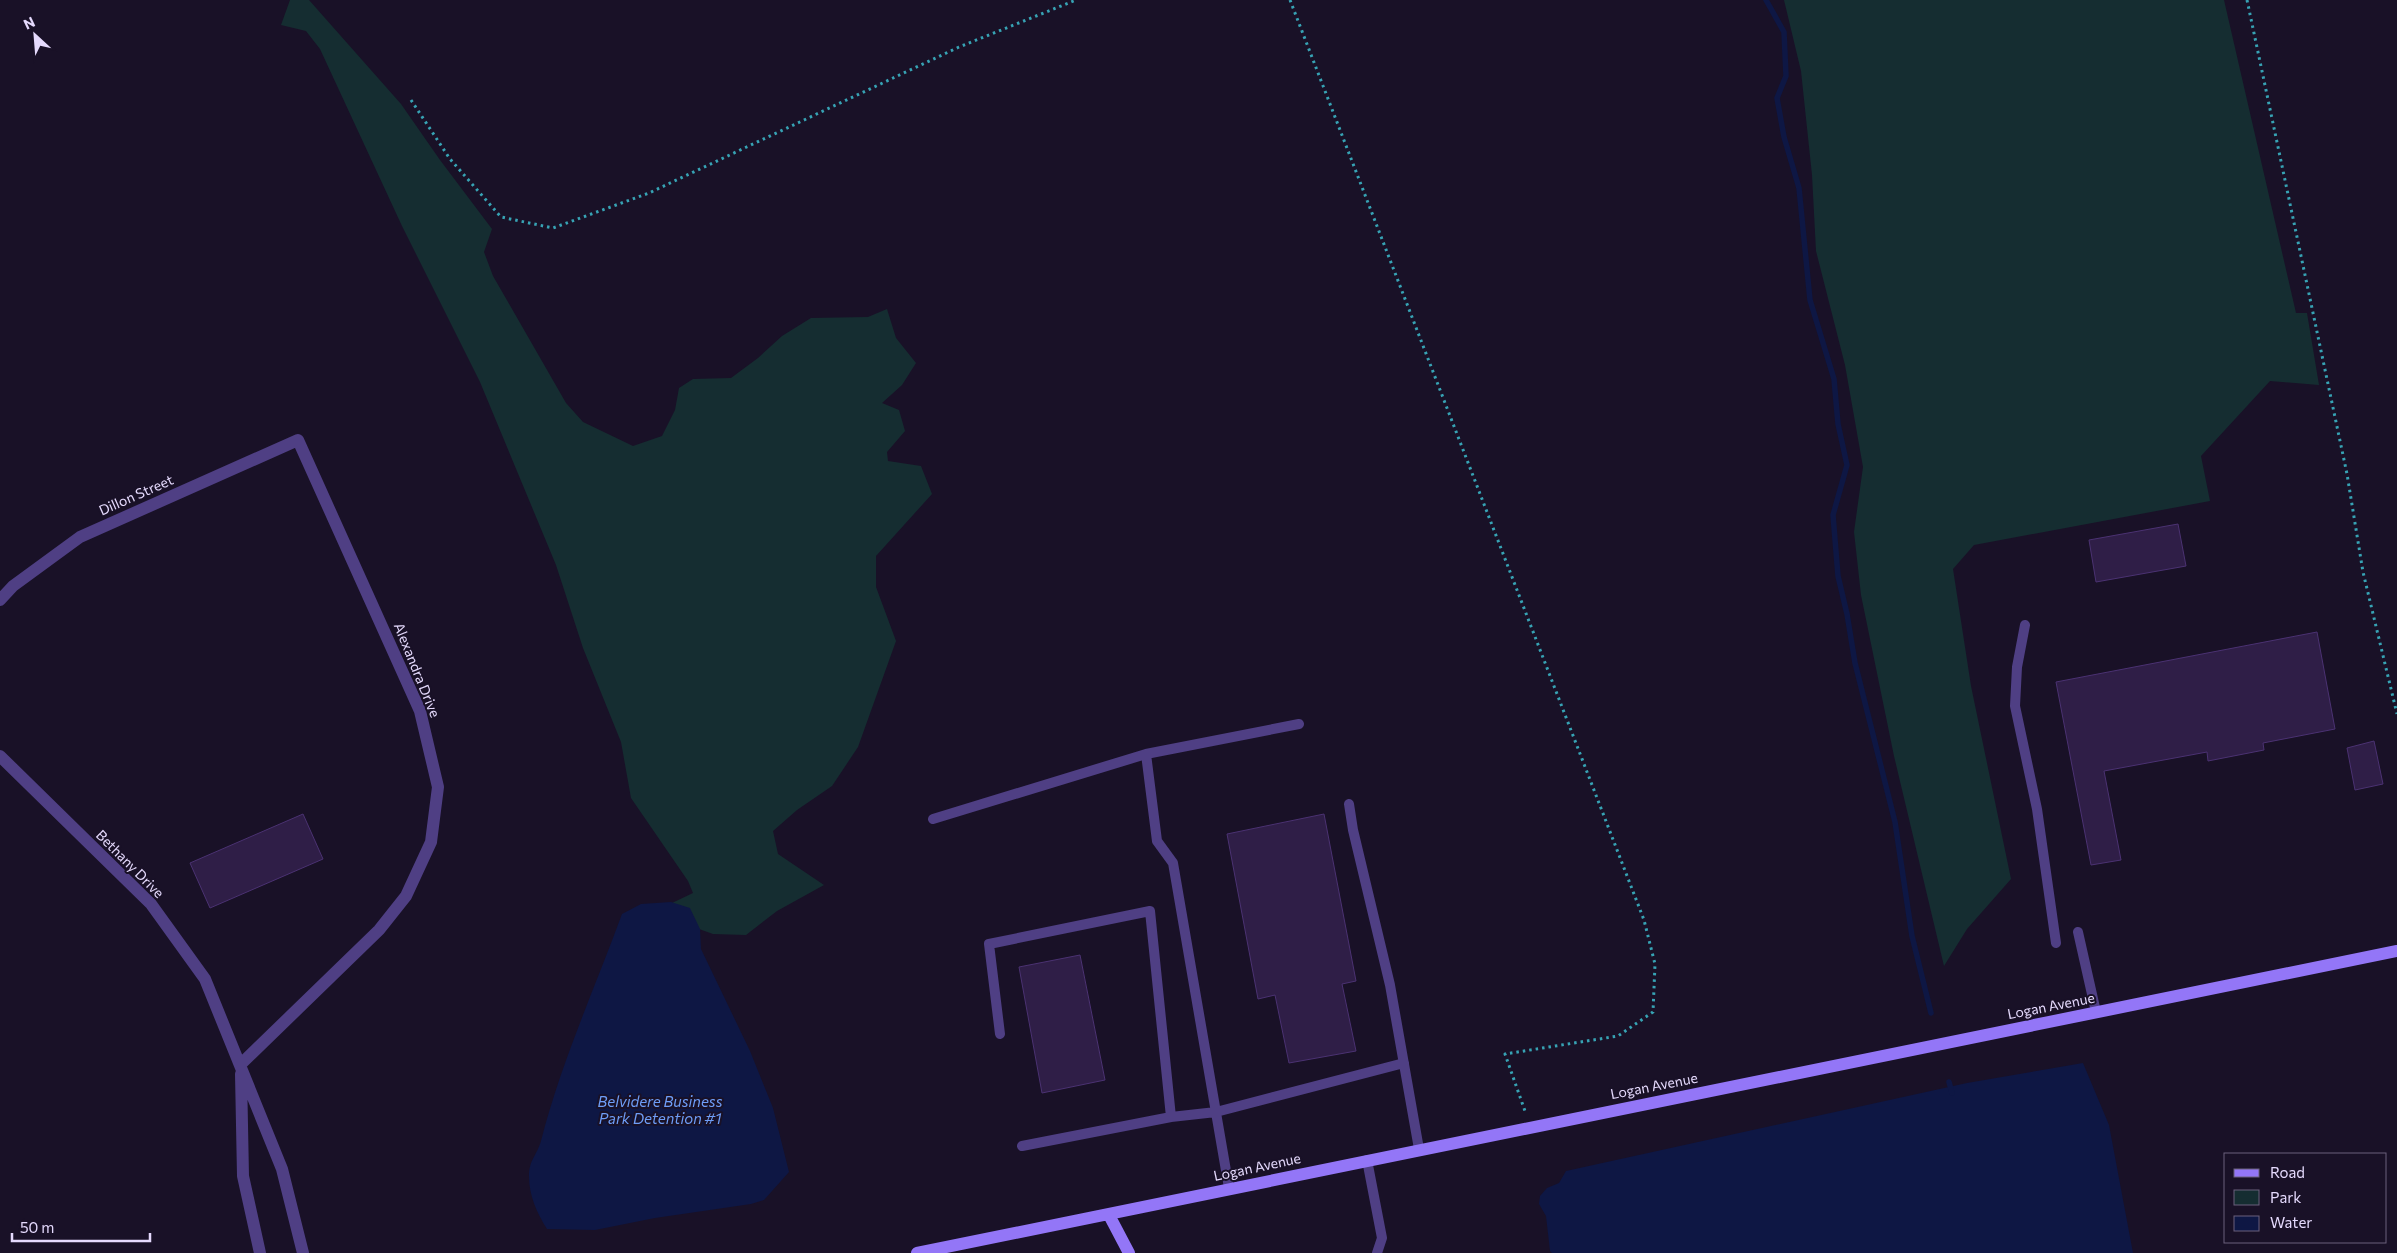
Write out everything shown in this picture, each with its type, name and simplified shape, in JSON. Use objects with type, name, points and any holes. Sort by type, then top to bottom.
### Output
[{"type":"main road","name":"Logan Avenue","points":[[917,1253],[944,1250],[1229,1188],[1530,1126],[2397,951]]},
{"type":"main road","points":[[1109,1215],[1129,1253]]},
{"type":"street","name":"Dillon Street","points":[[0,600],[13,586],[80,537],[298,440]]},
{"type":"street","name":"Alexandra Drive","points":[[241,1064],[378,930],[406,896],[431,842],[438,787],[420,711],[298,440]]},
{"type":"street","name":"Bethany Drive","points":[[0,756],[151,904],[205,979],[282,1168],[303,1253]]},
{"type":"street","name":"Bethany Drive","points":[[241,1064],[243,1176],[260,1253]]},
{"type":"lane","points":[[2025,625],[2017,667],[2015,706],[2037,809],[2056,942]]},
{"type":"lane","points":[[933,819],[1146,754],[1299,724]]},
{"type":"lane","points":[[1146,754],[1157,841],[1174,862],[1229,1188]]},
{"type":"lane","points":[[1349,804],[1353,830],[1390,985],[1419,1149]]},
{"type":"lane","points":[[1000,1034],[988,944],[1150,911],[1171,1117]]},
{"type":"lane","points":[[2078,932],[2096,1012]]},
{"type":"lane","points":[[1022,1146],[1171,1117],[1216,1112],[1404,1063]]},
{"type":"lane","points":[[1367,1160],[1382,1238],[1377,1253]]},
{"type":"path","points":[[411,100],[450,158],[501,217],[553,228],[649,193],[958,47],[1076,0]]},
{"type":"path","points":[[1290,0],[1640,911],[1656,964],[1653,1012],[1618,1036],[1505,1054],[1530,1126]]},
{"type":"path","points":[[2247,0],[2347,474],[2363,572],[2397,714]]},
{"type":"green space","points":[[290,0],[309,0],[401,104],[492,229],[484,252],[493,276],[566,403],[583,422],[633,446],[662,436],[675,410],[679,388],[693,379],[731,378],[758,358],[782,336],[811,318],[868,317],[887,309],[896,338],[916,363],[902,385],[882,403],[899,410],[905,431],[887,452],[888,461],[921,466],[932,494],[876,556],[876,587],[896,641],[858,747],[832,786],[797,810],[773,831],[778,854],[824,885],[777,911],[746,935],[713,934],[699,929],[672,903],[693,893],[688,881],[631,798],[621,742],[583,648],[556,565],[480,382],[402,226],[320,49],[306,31],[281,25]]},
{"type":"green space","points":[[1784,0],[2224,0],[2296,313],[2307,313],[2319,385],[2270,381],[2201,456],[2210,501],[1974,545],[1953,569],[1971,686],[2011,879],[1967,929],[1944,966],[1894,756],[1861,595],[1854,532],[1863,467],[1845,365],[1816,251],[1812,175],[1801,71]]},
{"type":"water","name":"Belvidere Business Park Detention #1","points":[[671,902],[690,908],[700,929],[701,949],[750,1051],[773,1108],[789,1172],[764,1200],[751,1204],[655,1218],[595,1230],[547,1229],[532,1197],[529,1170],[539,1146],[558,1083],[578,1027],[622,914],[641,904]]},
{"type":"water","points":[[2083,1063],[2109,1125],[2133,1253],[1552,1253],[1550,1251],[1546,1216],[1539,1204],[1540,1196],[1547,1188],[1559,1183],[1566,1171],[1967,1083]]},
{"type":"building","points":[[2178,524],[2186,566],[2096,582],[2089,540]]},
{"type":"building","points":[[2317,632],[2335,729],[2263,743],[2264,750],[2208,761],[2207,752],[2104,771],[2121,860],[2091,865],[2056,682]]},
{"type":"building","points":[[2374,741],[2383,784],[2355,790],[2347,748]]},
{"type":"building","points":[[303,814],[323,859],[210,908],[190,863]]},
{"type":"building","points":[[1324,814],[1356,981],[1342,984],[1356,1051],[1289,1063],[1275,995],[1258,999],[1227,834]]},
{"type":"building","points":[[1080,955],[1105,1080],[1042,1093],[1019,967]]},
{"type":"waterway","points":[[1766,0],[1784,32],[1786,76],[1777,98],[1784,137],[1799,188],[1810,300],[1834,379],[1838,424],[1847,465],[1833,515],[1838,576],[1847,614],[1855,663],[1895,822],[1912,936],[1931,1013]]},
{"type":"waterway","points":[[1949,1082],[1952,1093]]}]
